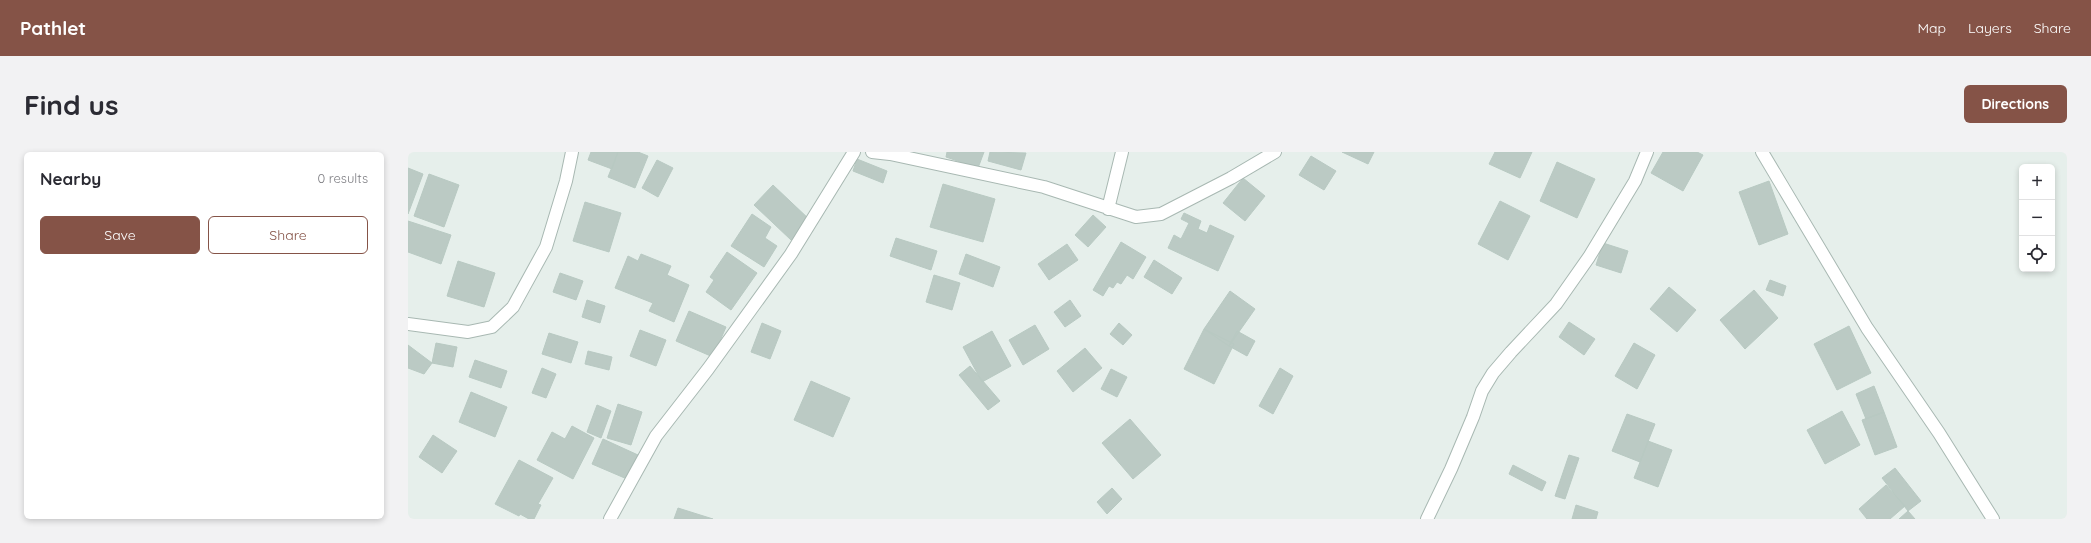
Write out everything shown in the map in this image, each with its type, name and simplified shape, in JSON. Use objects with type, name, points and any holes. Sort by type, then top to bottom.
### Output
[{"type":"street","points":[[408,324],[468,332],[492,327],[514,307],[546,247],[566,181],[572,152]]},
{"type":"street","points":[[610,519],[656,436],[708,368],[791,254],[854,152]]},
{"type":"street","points":[[872,152],[890,154],[1044,187],[1136,217],[1161,214],[1232,178],[1275,152]]},
{"type":"street","points":[[1108,209],[1122,152]]},
{"type":"street","points":[[1427,519],[1452,469],[1474,417],[1482,391],[1493,373],[1556,304],[1589,257],[1635,181],[1647,152]]},
{"type":"street","points":[[1762,152],[1867,328],[1939,433],[1993,519]]},
{"type":"building","points":[[591,152],[618,152],[612,169],[588,160]]},
{"type":"building","points":[[618,152],[638,152],[648,156],[635,188],[608,177]]},
{"type":"building","points":[[947,152],[984,152],[978,168],[946,157]]},
{"type":"building","points":[[990,152],[1026,153],[1021,170],[988,161]]},
{"type":"building","points":[[1342,152],[1374,152],[1368,164]]},
{"type":"building","points":[[1495,152],[1532,152],[1520,178],[1489,164]]},
{"type":"building","points":[[1663,152],[1697,152],[1703,155],[1683,191],[1651,173]]},
{"type":"building","points":[[1311,156],[1336,171],[1324,190],[1299,175]]},
{"type":"building","points":[[857,159],[887,171],[883,183],[853,171]]},
{"type":"building","points":[[657,160],[673,168],[658,197],[642,188]]},
{"type":"building","points":[[1557,162],[1595,179],[1577,218],[1540,201]]},
{"type":"building","points":[[408,168],[423,174],[408,214]]},
{"type":"building","points":[[429,174],[459,185],[444,227],[414,216]]},
{"type":"building","points":[[1243,178],[1265,196],[1245,221],[1223,203]]},
{"type":"building","points":[[1769,181],[1788,234],[1759,245],[1739,192]]},
{"type":"building","points":[[943,184],[995,199],[983,242],[930,227]]},
{"type":"building","points":[[773,185],[810,220],[791,240],[754,205]]},
{"type":"building","points":[[1500,201],[1530,216],[1508,260],[1478,244]]},
{"type":"building","points":[[585,202],[621,213],[609,252],[573,241]]},
{"type":"building","points":[[1184,213],[1201,221],[1198,229],[1207,233],[1210,225],[1234,236],[1218,271],[1168,248],[1174,235],[1181,239],[1189,223],[1181,219]]},
{"type":"building","points":[[752,214],[771,227],[765,238],[777,246],[764,267],[731,246]]},
{"type":"building","points":[[1093,215],[1106,227],[1088,247],[1075,235]]},
{"type":"building","points":[[408,221],[451,235],[441,264],[408,252]]},
{"type":"building","points":[[896,238],[937,251],[931,270],[890,256]]},
{"type":"building","points":[[1121,242],[1146,257],[1133,279],[1127,275],[1121,284],[1117,282],[1113,288],[1109,286],[1103,296],[1093,290]]},
{"type":"building","points":[[1603,243],[1628,251],[1621,273],[1596,265]]},
{"type":"building","points":[[1067,244],[1078,260],[1049,280],[1038,264]]},
{"type":"building","points":[[727,252],[757,273],[731,310],[706,292],[714,280],[710,277]]},
{"type":"building","points":[[641,254],[671,266],[667,275],[689,285],[674,322],[649,311],[653,303],[615,288],[628,256],[638,261]]},
{"type":"building","points":[[966,254],[1000,267],[993,287],[959,274]]},
{"type":"building","points":[[1154,260],[1182,278],[1172,294],[1144,277]]},
{"type":"building","points":[[458,261],[495,273],[484,307],[447,296]]},
{"type":"building","points":[[560,273],[583,281],[576,300],[553,292]]},
{"type":"building","points":[[934,275],[960,283],[952,310],[926,302]]},
{"type":"building","points":[[1770,280],[1786,286],[1783,296],[1766,290]]},
{"type":"building","points":[[1669,287],[1696,310],[1677,332],[1650,309]]},
{"type":"building","points":[[1754,290],[1778,318],[1745,349],[1720,320]]},
{"type":"building","points":[[1230,291],[1255,309],[1229,346],[1204,329]]},
{"type":"building","points":[[587,300],[605,306],[600,323],[582,317]]},
{"type":"building","points":[[1070,300],[1081,316],[1065,327],[1054,312]]},
{"type":"building","points":[[689,311],[726,327],[713,357],[676,341]]},
{"type":"building","points":[[1569,322],[1595,339],[1584,355],[1559,337]]},
{"type":"building","points":[[762,323],[781,331],[770,359],[751,352]]},
{"type":"building","points":[[1119,323],[1132,335],[1123,345],[1110,334]]},
{"type":"building","points":[[1035,325],[1049,349],[1023,365],[1009,340]]},
{"type":"building","points":[[1849,326],[1871,373],[1837,390],[1814,344]]},
{"type":"building","points":[[1204,329],[1234,344],[1214,384],[1184,369]]},
{"type":"building","points":[[640,330],[666,340],[656,366],[630,356]]},
{"type":"building","points":[[992,331],[1011,366],[982,382],[963,347]]},
{"type":"building","points":[[1237,331],[1255,341],[1247,356],[1229,346]]},
{"type":"building","points":[[549,333],[578,342],[571,363],[542,354]]},
{"type":"building","points":[[436,343],[457,347],[453,367],[432,363]]},
{"type":"building","points":[[1634,343],[1655,355],[1637,389],[1615,376]]},
{"type":"building","points":[[408,345],[432,363],[424,374],[408,368]]},
{"type":"building","points":[[1085,348],[1102,368],[1073,392],[1057,371]]},
{"type":"building","points":[[588,351],[612,357],[609,370],[585,364]]},
{"type":"building","points":[[475,360],[507,371],[501,388],[469,377]]},
{"type":"building","points":[[970,366],[1000,401],[988,410],[959,375]]},
{"type":"building","points":[[542,368],[556,374],[546,398],[532,393]]},
{"type":"building","points":[[1280,368],[1293,376],[1273,414],[1259,406]]},
{"type":"building","points":[[1111,369],[1127,377],[1117,397],[1101,389]]},
{"type":"building","points":[[811,381],[850,398],[833,437],[794,420]]},
{"type":"building","points":[[1874,386],[1884,412],[1866,419],[1856,394]]},
{"type":"building","points":[[471,392],[507,407],[495,437],[459,422]]},
{"type":"building","points":[[618,404],[642,412],[631,445],[607,438]]},
{"type":"building","points":[[597,405],[611,411],[601,438],[587,432]]},
{"type":"building","points":[[1842,411],[1860,445],[1825,464],[1807,430]]},
{"type":"building","points":[[1884,412],[1897,447],[1875,455],[1862,420]]},
{"type":"building","points":[[1627,414],[1655,424],[1640,462],[1612,451]]},
{"type":"building","points":[[1130,419],[1161,455],[1133,479],[1102,443]]},
{"type":"building","points":[[572,426],[594,438],[573,479],[537,460],[552,432],[565,439]]},
{"type":"building","points":[[433,435],[457,451],[442,473],[419,457]]},
{"type":"building","points":[[603,439],[638,455],[627,479],[592,464]]},
{"type":"building","points":[[1648,441],[1672,450],[1658,487],[1634,478]]},
{"type":"building","points":[[1569,455],[1579,458],[1565,499],[1555,496]]},
{"type":"building","points":[[519,460],[553,478],[538,504],[541,505],[534,519],[529,519],[520,514],[519,516],[495,504]]},
{"type":"building","points":[[1513,465],[1546,482],[1542,491],[1509,474]]},
{"type":"building","points":[[1895,468],[1921,501],[1908,511],[1882,478]]},
{"type":"building","points":[[1886,485],[1905,506],[1890,519],[1867,519],[1859,509]]},
{"type":"building","points":[[1112,488],[1122,499],[1107,514],[1097,502]]},
{"type":"building","points":[[1576,505],[1598,512],[1596,519],[1572,519]]},
{"type":"building","points":[[678,508],[713,519],[674,519]]},
{"type":"building","points":[[1908,511],[1915,519],[1899,519]]}]
